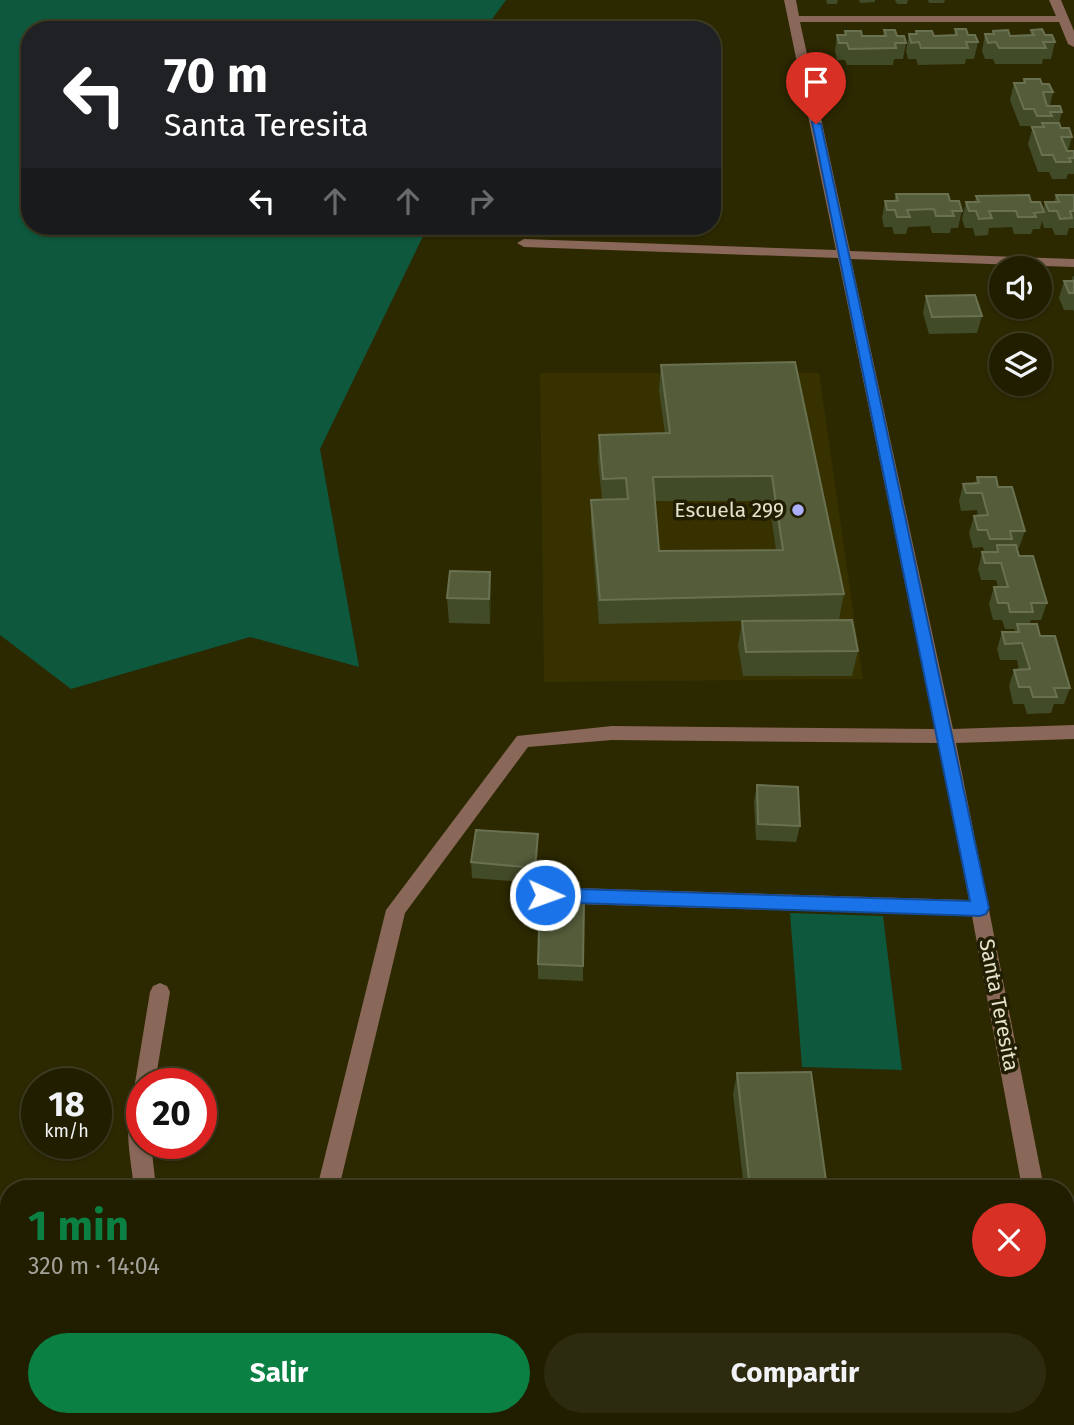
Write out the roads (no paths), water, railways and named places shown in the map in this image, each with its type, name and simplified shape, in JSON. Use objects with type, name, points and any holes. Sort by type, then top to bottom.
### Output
[{"type":"street","name":"Santa Teresita","points":[[790,0],[945,736],[1031,1180]]},
{"type":"street","points":[[1055,0],[1074,44]]},
{"type":"street","points":[[794,19],[1063,19]]},
{"type":"street","points":[[524,243],[1074,263]]},
{"type":"street","points":[[330,1180],[396,910],[523,741],[612,733],[945,736],[1074,732]]},
{"type":"street","points":[[545,895],[980,908]]},
{"type":"street","points":[[147,1068],[160,992]]},
{"type":"street","points":[[142,1159],[144,1180]]},
{"type":"place","name":"Escuela 299","points":[[798,510]]}]
